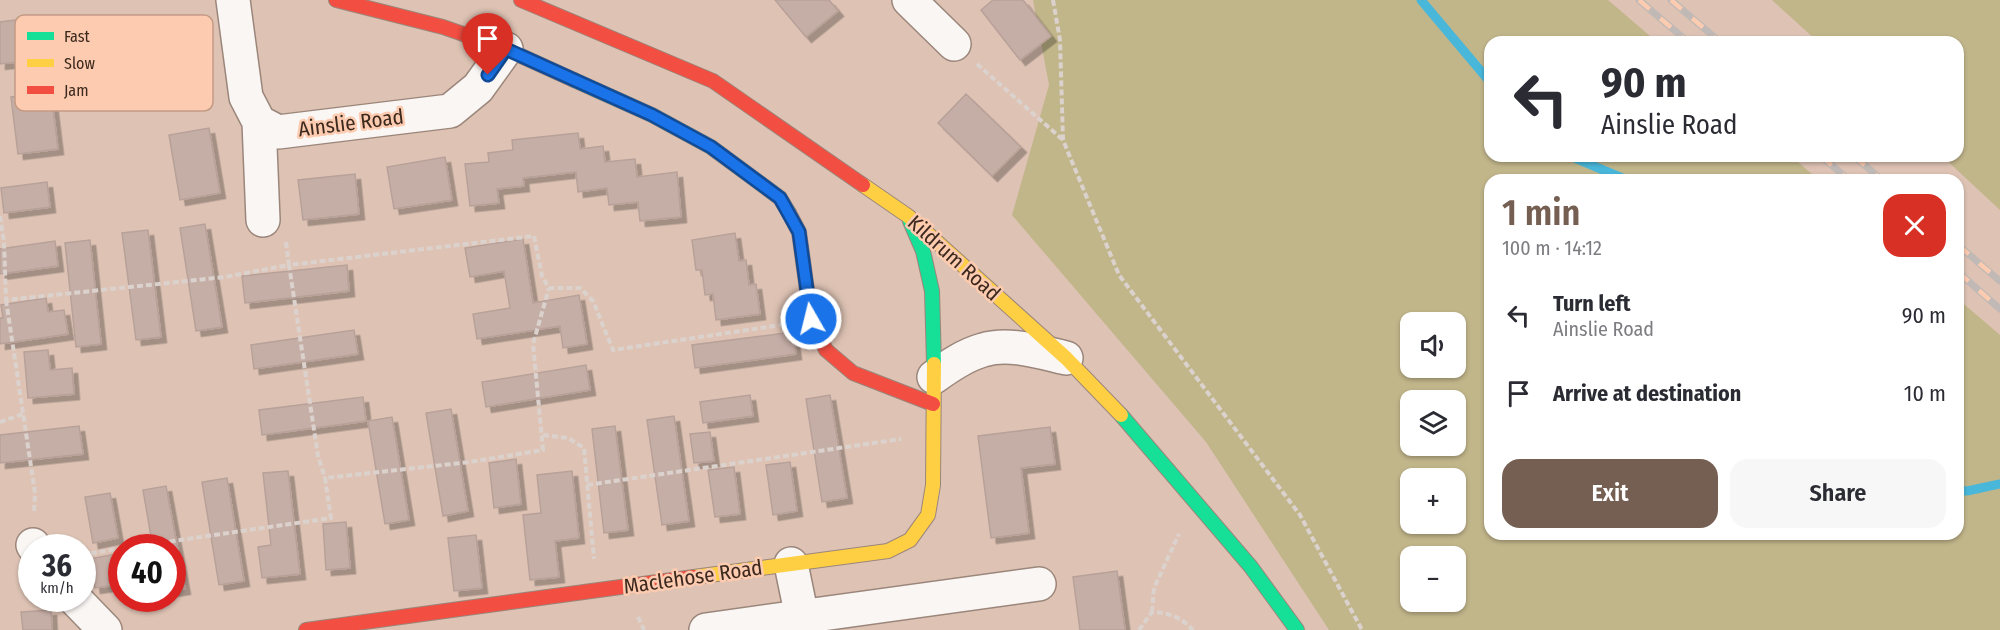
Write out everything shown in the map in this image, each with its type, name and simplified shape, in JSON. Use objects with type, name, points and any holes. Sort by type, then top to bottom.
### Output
[{"type":"street","points":[[233,0],[246,97],[259,122],[263,220]]},
{"type":"street","points":[[336,0],[443,27],[506,49],[652,115],[711,147],[780,198],[799,232],[811,319],[826,350],[853,373],[934,390],[951,364],[984,349],[1017,348],[1066,358]]},
{"type":"street","name":"Kildrum Road","points":[[521,0],[713,81],[908,216],[1066,358],[1124,419],[1251,567],[1297,630]]},
{"type":"street","points":[[909,0],[954,44]]},
{"type":"street","name":"Ainslie Road","points":[[259,122],[278,132],[450,111],[478,88],[506,49]]},
{"type":"street","name":"Maclehose Road","points":[[306,630],[888,551],[910,540],[928,515],[933,485],[934,390],[932,291],[923,251],[908,216]]},
{"type":"street","points":[[791,564],[802,617]]},
{"type":"street","points":[[706,630],[1039,584]]},
{"type":"street","points":[[88,612],[105,630]]},
{"type":"path","points":[[1053,0],[1060,40],[1063,140],[1119,274],[1300,515],[1362,630]]},
{"type":"path","points":[[954,44],[1063,140]]},
{"type":"path","points":[[0,216],[4,242],[6,300],[35,493],[34,534]]},
{"type":"path","points":[[186,539],[331,518],[325,478],[318,456],[284,225],[263,220]]},
{"type":"path","points":[[6,300],[225,277],[289,265],[534,237],[542,276],[549,288],[533,344],[543,450],[470,462],[325,478]]},
{"type":"path","points":[[549,288],[580,288],[593,301],[613,350],[761,329],[811,319]]},
{"type":"path","points":[[0,422],[23,414]]},
{"type":"path","points":[[587,485],[933,434]]},
{"type":"path","points":[[543,435],[568,438],[584,448],[597,590]]},
{"type":"path","points":[[1139,630],[1152,612],[1154,588],[1194,499]]},
{"type":"path","points":[[1152,612],[1170,613],[1186,622],[1193,630]]},
{"type":"shaded area","points":[[1033,0],[1608,0],[1650,36],[1484,36],[1484,162],[1798,162],[1812,174],[1484,174],[1484,540],[1964,540],[1964,304],[2000,335],[2000,630],[1329,630],[1206,442],[1012,215],[1049,85]]},
{"type":"shaded area","points":[[1772,0],[2000,0],[2000,210],[1964,174],[1948,162],[1964,162],[1964,36],[1811,36]]},
{"type":"building","points":[[775,0],[829,0],[838,11],[806,37]]},
{"type":"building","points":[[993,0],[1023,0],[1051,36],[1020,60],[981,10]]},
{"type":"building","points":[[15,20],[15,62],[0,64],[0,22]]},
{"type":"building","points":[[966,94],[1021,147],[992,176],[938,123]]},
{"type":"building","points":[[15,96],[15,111],[53,111],[58,149],[18,154],[11,97]]},
{"type":"building","points":[[209,128],[220,193],[180,200],[169,135]]},
{"type":"building","points":[[578,133],[580,149],[603,146],[605,162],[635,159],[637,177],[677,172],[681,217],[640,221],[638,202],[609,205],[607,188],[578,192],[576,172],[523,178],[524,186],[497,189],[499,203],[470,206],[465,164],[489,162],[488,153],[513,150],[512,140]]},
{"type":"building","points":[[445,157],[452,200],[394,209],[387,167]]},
{"type":"building","points":[[355,174],[359,214],[303,220],[298,180]]},
{"type":"building","points":[[47,182],[50,207],[4,213],[1,188]]},
{"type":"building","points":[[205,224],[222,327],[196,331],[180,228]]},
{"type":"building","points":[[148,230],[161,337],[136,340],[122,233]]},
{"type":"building","points":[[735,233],[739,261],[746,260],[749,285],[756,284],[760,314],[716,320],[713,294],[705,295],[702,270],[696,270],[692,240]]},
{"type":"building","points":[[523,239],[533,303],[579,295],[587,344],[563,348],[560,326],[477,339],[473,314],[510,308],[504,271],[470,277],[465,248]]},
{"type":"building","points":[[90,240],[101,344],[76,347],[65,243]]},
{"type":"building","points":[[55,241],[58,266],[0,274],[0,249]]},
{"type":"building","points":[[347,265],[349,291],[245,303],[242,276]]},
{"type":"building","points":[[46,298],[48,312],[64,310],[68,334],[0,344],[0,318],[3,318],[1,305]]},
{"type":"building","points":[[354,330],[358,354],[254,369],[251,345]]},
{"type":"building","points":[[793,332],[796,354],[695,368],[692,345]]},
{"type":"building","points":[[48,350],[50,370],[72,368],[74,394],[28,398],[24,352]]},
{"type":"building","points":[[586,365],[590,390],[486,407],[482,382]]},
{"type":"building","points":[[750,395],[753,416],[703,423],[700,402]]},
{"type":"building","points":[[830,395],[847,498],[822,502],[806,399]]},
{"type":"building","points":[[363,397],[366,421],[262,435],[259,410]]},
{"type":"building","points":[[451,409],[468,511],[443,516],[426,413]]},
{"type":"building","points":[[674,416],[689,521],[662,525],[647,420]]},
{"type":"building","points":[[392,417],[409,520],[385,524],[368,421]]},
{"type":"building","points":[[79,426],[83,454],[0,463],[0,435]]},
{"type":"building","points":[[615,426],[628,530],[604,533],[592,429]]},
{"type":"building","points":[[1050,427],[1055,464],[1021,468],[1029,533],[991,538],[978,436]]},
{"type":"building","points":[[710,432],[714,461],[694,463],[690,434]]},
{"type":"building","points":[[516,459],[521,504],[494,508],[489,463]]},
{"type":"building","points":[[790,462],[797,511],[773,515],[766,465]]},
{"type":"building","points":[[734,467],[740,514],[715,517],[708,470]]},
{"type":"building","points":[[288,471],[300,574],[262,578],[258,547],[271,545],[263,473]]},
{"type":"building","points":[[572,471],[579,538],[555,541],[559,577],[530,580],[523,515],[541,513],[537,475]]},
{"type":"building","points":[[227,478],[244,581],[219,585],[202,482]]},
{"type":"building","points":[[166,486],[175,534],[151,534],[143,490]]},
{"type":"building","points":[[110,493],[117,534],[108,534],[108,540],[96,542],[96,534],[91,534],[85,497]]},
{"type":"building","points":[[346,522],[350,568],[326,570],[323,524]]},
{"type":"building","points":[[476,535],[482,588],[454,591],[448,538]]},
{"type":"building","points":[[108,556],[108,586],[96,588],[96,558]]},
{"type":"building","points":[[1117,571],[1125,630],[1080,630],[1073,577]]},
{"type":"building","points":[[21,612],[51,612],[52,630],[23,630]]},
{"type":"waterway","points":[[1421,0],[1484,75]]},
{"type":"waterway","points":[[1584,162],[1613,174]]},
{"type":"waterway","points":[[1964,491],[2000,484]]},
{"type":"railway","points":[[1639,0],[1681,36]]},
{"type":"railway","points":[[1671,0],[1713,36]]},
{"type":"railway","points":[[1828,162],[1842,174]]},
{"type":"railway","points":[[1861,162],[1875,174]]},
{"type":"railway","points":[[1964,250],[2000,281]]},
{"type":"railway","points":[[1964,277],[2000,309]]},
{"type":"traffic: fast","points":[[574,80],[652,115],[711,147],[780,198],[789,213]]},
{"type":"traffic: fast","points":[[910,221],[923,251],[932,291],[934,364]]},
{"type":"traffic: fast","points":[[1121,415],[1251,567],[1297,630]]},
{"type":"traffic: slow","points":[[863,185],[908,216],[1066,358],[1121,415]]},
{"type":"traffic: slow","points":[[694,577],[888,551],[910,540],[928,515],[933,485],[934,364]]},
{"type":"traffic: jam","points":[[336,0],[443,27],[506,49],[574,80]]},
{"type":"traffic: jam","points":[[521,0],[713,81],[863,185]]},
{"type":"traffic: jam","points":[[789,213],[799,232],[811,319],[826,350],[853,373],[933,404]]},
{"type":"traffic: jam","points":[[306,630],[694,577]]},
{"type":"route","points":[[488,75],[506,49],[652,115],[711,147],[780,198],[799,232],[811,319]]}]
